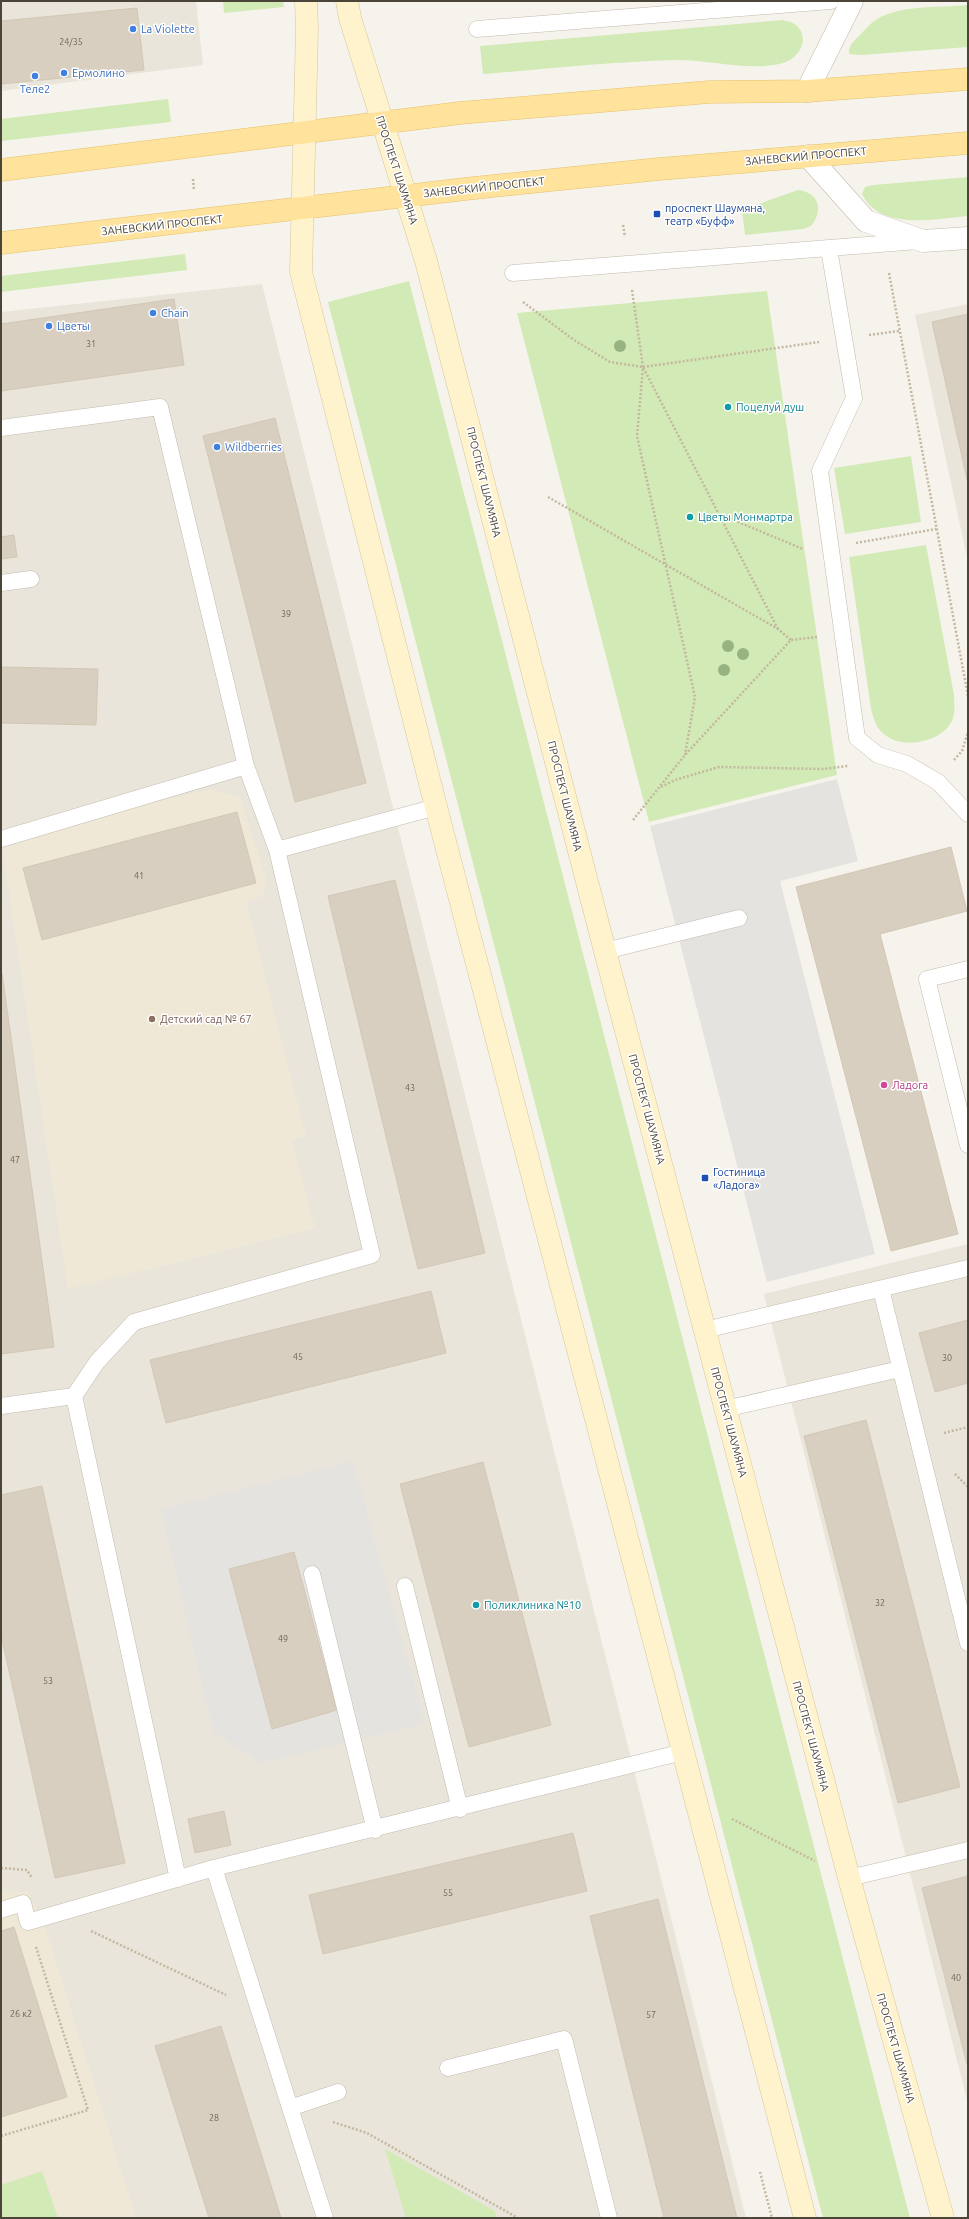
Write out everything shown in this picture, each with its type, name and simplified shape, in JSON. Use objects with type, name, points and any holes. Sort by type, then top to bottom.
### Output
[{"type":"main road","points":[[1,170],[460,113],[709,92],[807,91],[968,79]]},
{"type":"main road","name":"ЗАНЕВСКИЙ ПРОСПЕКТ","points":[[1,243],[406,196],[658,169],[968,144]]},
{"type":"street","points":[[306,1],[307,29],[301,272],[436,807],[805,2218]]},
{"type":"street","name":"ПРОСПЕКТ ШАУМЯНА","points":[[348,1],[350,18],[381,122],[426,261],[725,1409],[849,1878],[943,2218]]},
{"type":"street","points":[[807,91],[852,1]]},
{"type":"street","points":[[808,156],[866,221],[924,241],[968,238]]},
{"type":"lane","points":[[477,29],[760,4],[831,1]]},
{"type":"lane","points":[[513,273],[924,241]]},
{"type":"lane","points":[[829,249],[854,398],[820,471],[857,738],[878,755],[907,764],[938,782],[968,814]]},
{"type":"lane","points":[[1,428],[160,407],[246,766],[277,850],[372,1255],[134,1322],[97,1362],[74,1396],[178,1879]]},
{"type":"lane","points":[[1,583],[31,579]]},
{"type":"lane","points":[[1,839],[246,766]]},
{"type":"lane","points":[[277,850],[436,807]]},
{"type":"lane","points":[[605,951],[739,918]]},
{"type":"lane","points":[[968,969],[927,979],[968,1145]]},
{"type":"lane","points":[[705,1330],[968,1268]]},
{"type":"lane","points":[[881,1289],[968,1643]]},
{"type":"lane","points":[[725,1409],[900,1369]]},
{"type":"lane","points":[[1,1406],[74,1396]]},
{"type":"lane","points":[[312,1574],[375,1830]]},
{"type":"lane","points":[[405,1586],[460,1808]]},
{"type":"lane","points":[[1,1910],[23,1903],[28,1922],[214,1868],[375,1830],[684,1752]]},
{"type":"lane","points":[[849,1878],[968,1850]]},
{"type":"lane","points":[[214,1868],[325,2218]]},
{"type":"lane","points":[[448,2068],[564,2039],[609,2218]]},
{"type":"lane","points":[[290,2108],[338,2092]]},
{"type":"path","points":[[193,179],[194,194]]},
{"type":"path","points":[[623,225],[643,367],[637,436],[695,697],[685,755]]},
{"type":"path","points":[[889,273],[968,696]]},
{"type":"path","points":[[523,302],[574,340],[610,362],[643,367],[899,331]]},
{"type":"path","points":[[643,367],[778,629]]},
{"type":"path","points":[[548,497],[778,629],[791,640]]},
{"type":"path","points":[[633,820],[685,755],[791,640],[843,634]]},
{"type":"path","points":[[938,782],[962,751],[968,732]]},
{"type":"path","points":[[659,788],[675,780],[719,767],[824,769],[855,765],[878,755]]},
{"type":"path","points":[[696,1799],[770,1839],[849,1878]]},
{"type":"path","points":[[1,1864],[1,1868],[27,1870],[56,1914],[259,2011]]},
{"type":"path","points":[[1,2136],[88,2110],[28,1922]]},
{"type":"path","points":[[290,2108],[367,2133],[518,2218]]},
{"type":"shaded area","points":[[1,1],[196,1],[203,65],[1,91]]},
{"type":"shaded area","points":[[262,284],[746,2218],[1,2218],[1,312]]},
{"type":"shaded area","points":[[968,304],[968,562],[915,315]]},
{"type":"shaded area","points":[[837,779],[858,861],[780,881],[875,1254],[767,1282],[650,826]]},
{"type":"shaded area","name":"Детский сад № 67","points":[[211,789],[240,797],[267,882],[262,897],[246,902],[306,1136],[292,1140],[315,1228],[68,1289],[1,839]]},
{"type":"shaded area","points":[[968,1244],[968,2104],[764,1294]]},
{"type":"shaded area","points":[[353,1461],[425,1724],[260,1763],[213,1732],[161,1509]]},
{"type":"shaded area","points":[[1,1890],[28,1892],[42,1918],[136,2218],[1,2218]]},
{"type":"green space","points":[[223,1],[283,1],[284,7],[224,13]]},
{"type":"green space","points":[[968,5],[968,47],[861,55],[849,54],[850,46],[853,42],[874,21],[884,16],[907,9]]},
{"type":"green space","points":[[783,20],[794,23],[802,33],[803,39],[797,54],[793,58],[783,63],[742,66],[700,61],[674,60],[602,64],[483,74],[480,46]]},
{"type":"green space","points":[[168,99],[171,122],[1,141],[1,119]]},
{"type":"green space","points":[[968,177],[968,216],[925,220],[895,218],[870,206],[862,194],[865,187],[873,185]]},
{"type":"green space","points":[[798,190],[811,194],[817,203],[817,214],[811,226],[803,229],[745,235],[742,210]]},
{"type":"green space","points":[[185,254],[187,270],[1,292],[1,276]]},
{"type":"green space","points":[[409,281],[910,2218],[823,2218],[328,302]]},
{"type":"green space","points":[[767,291],[837,775],[649,822],[517,313]]},
{"type":"green space","points":[[911,456],[921,522],[845,534],[834,468]]},
{"type":"green space","points":[[926,545],[954,695],[954,714],[951,723],[945,730],[936,736],[927,740],[906,743],[896,741],[884,735],[876,725],[873,717],[849,557]]},
{"type":"green space","points":[[385,2149],[495,2211],[497,2218],[406,2218]]},
{"type":"green space","points":[[42,2171],[58,2218],[1,2218],[1,2185]]},
{"type":"building","points":[[137,8],[144,70],[1,84],[1,21]]},
{"type":"building","points":[[174,299],[184,365],[1,391],[1,324]]},
{"type":"building","points":[[968,314],[968,484],[932,322]]},
{"type":"building","points":[[275,418],[366,783],[295,802],[203,436]]},
{"type":"building","points":[[14,535],[17,557],[1,559],[1,537]]},
{"type":"building","points":[[1,667],[98,669],[96,725],[1,723]]},
{"type":"building","points":[[237,812],[256,883],[42,940],[23,868]]},
{"type":"building","name":"Ладога","points":[[951,847],[967,911],[880,934],[958,1234],[891,1251],[796,887]]},
{"type":"building","points":[[395,880],[485,1253],[418,1269],[328,896]]},
{"type":"building","points":[[2,973],[54,1347],[1,1354],[1,974]]},
{"type":"building","points":[[431,1291],[446,1353],[166,1423],[150,1360]]},
{"type":"building","points":[[968,1320],[968,1383],[935,1392],[919,1333]]},
{"type":"building","points":[[866,1420],[960,1787],[898,1803],[804,1436]]},
{"type":"building","name":"Поликлиника №10","points":[[483,1462],[551,1725],[469,1747],[400,1484]]},
{"type":"building","points":[[42,1486],[125,1863],[55,1878],[1,1635],[1,1495]]},
{"type":"building","points":[[294,1552],[337,1710],[272,1729],[229,1569]]},
{"type":"building","points":[[224,1811],[231,1845],[195,1853],[188,1819]]},
{"type":"building","points":[[573,1833],[587,1891],[323,1954],[309,1895]]},
{"type":"building","points":[[968,1876],[968,2068],[922,1888]]},
{"type":"building","points":[[658,1899],[737,2218],[664,2218],[625,2061],[590,1916]]},
{"type":"building","points":[[14,1927],[67,2097],[1,2117],[1,1931]]},
{"type":"building","points":[[221,2026],[281,2218],[209,2218],[155,2046]]},
{"type":"place","name":"La Violette","points":[[133,29]]},
{"type":"place","name":"Ермолино","points":[[64,73]]},
{"type":"place","name":"Теле2","points":[[35,76]]},
{"type":"place","name":"проспект Шаумяна, театр «Буфф»","points":[[657,214]]},
{"type":"place","name":"Chain","points":[[153,313]]},
{"type":"place","name":"Цветы","points":[[49,326]]},
{"type":"place","name":"Поцелуй душ","points":[[728,407]]},
{"type":"place","name":"Wildberries","points":[[217,447]]},
{"type":"place","name":"Цветы Монмартра","points":[[690,517]]},
{"type":"place","name":"Детский сад № 67","points":[[152,1019]]},
{"type":"place","name":"Ладога","points":[[884,1085]]},
{"type":"place","name":"Гостиница «Ладога»","points":[[705,1178]]},
{"type":"place","name":"Поликлиника №10","points":[[476,1605]]}]
